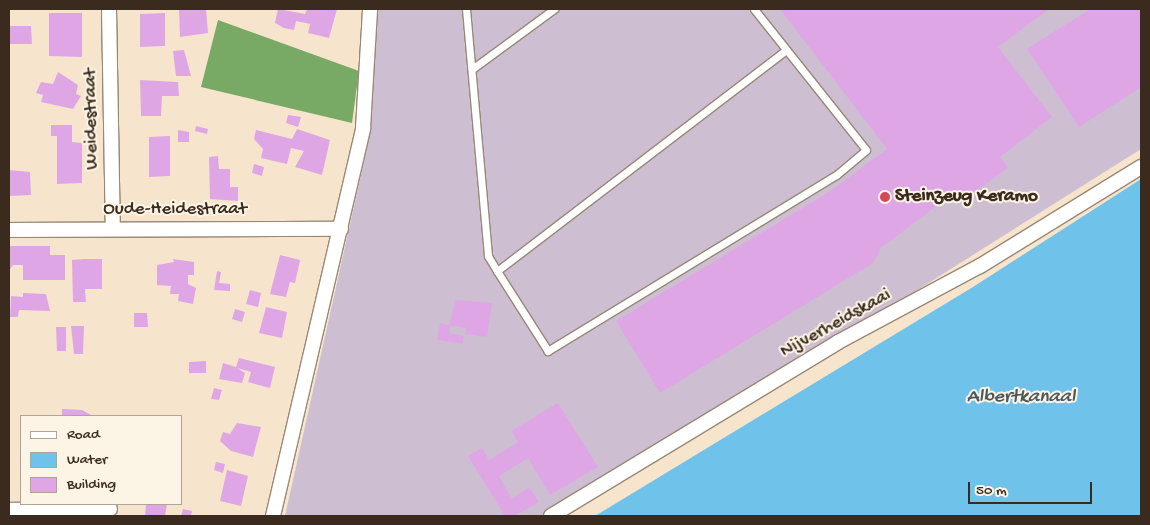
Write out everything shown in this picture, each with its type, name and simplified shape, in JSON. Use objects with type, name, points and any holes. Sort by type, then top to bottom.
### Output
[{"type":"street","name":"Weidestraat","points":[[109,9],[113,228]]},
{"type":"street","points":[[273,516],[363,128],[370,9]]},
{"type":"street","name":"Nijverheidskaai","points":[[551,516],[838,342],[980,266],[1141,167]]},
{"type":"street","name":"Oude-Heidestraat","points":[[9,230],[341,228]]},
{"type":"street","points":[[9,510],[110,509]]},
{"type":"lane","points":[[466,9],[488,256],[548,351],[836,175],[866,150],[785,51],[754,9]]},
{"type":"lane","points":[[472,70],[554,9]]},
{"type":"lane","points":[[497,271],[785,51]]},
{"type":"shaded area","points":[[378,9],[1141,9],[1141,149],[559,516],[285,516],[371,130]]},
{"type":"green space","points":[[218,20],[359,71],[352,123],[201,87]]},
{"type":"water","name":"Albertkanaal","points":[[1141,179],[1141,516],[595,516],[973,287]]},
{"type":"building","points":[[179,9],[206,9],[208,33],[180,37]]},
{"type":"building","points":[[278,9],[305,14],[307,9],[337,9],[329,38],[308,33],[310,24],[296,21],[294,30],[284,28],[275,23]]},
{"type":"building","name":"Steinzeug Keramo","points":[[780,9],[1049,9],[998,47],[1052,117],[1000,157],[1008,167],[964,201],[956,191],[881,248],[873,263],[660,393],[616,321],[829,192],[887,149]]},
{"type":"building","points":[[1090,9],[1141,9],[1141,87],[1079,127],[1027,49]]},
{"type":"building","points":[[49,13],[82,13],[82,57],[49,56]]},
{"type":"building","points":[[165,13],[165,46],[140,47],[140,14]]},
{"type":"building","points":[[9,26],[31,26],[32,44],[9,44]]},
{"type":"building","points":[[184,50],[191,76],[176,76],[173,51]]},
{"type":"building","points":[[58,72],[78,85],[76,94],[81,96],[73,109],[41,102],[43,95],[36,93],[41,82],[53,84]]},
{"type":"building","points":[[140,80],[178,82],[179,96],[162,96],[161,116],[141,116]]},
{"type":"building","points":[[288,115],[301,117],[298,127],[286,123]]},
{"type":"building","points":[[51,125],[72,125],[72,142],[82,143],[82,183],[57,184],[57,136],[51,136]]},
{"type":"building","points":[[196,126],[208,129],[207,134],[195,131]]},
{"type":"building","points":[[297,129],[330,140],[322,175],[295,167],[304,151],[291,148],[287,164],[261,158],[263,149],[254,139],[256,130],[292,139]]},
{"type":"building","points":[[178,130],[189,132],[189,142],[178,142]]},
{"type":"building","points":[[170,136],[170,176],[149,177],[149,137]]},
{"type":"building","points":[[218,156],[219,169],[230,169],[230,187],[238,187],[238,201],[210,199],[209,157]]},
{"type":"building","points":[[254,164],[264,167],[262,176],[252,173]]},
{"type":"building","points":[[9,170],[30,172],[31,195],[9,196]]},
{"type":"building","points":[[9,246],[50,246],[50,255],[65,255],[65,280],[23,280],[23,265],[13,265],[9,271]]},
{"type":"building","points":[[280,255],[300,260],[295,283],[290,282],[286,297],[270,294]]},
{"type":"building","points":[[102,259],[102,289],[85,289],[86,302],[73,302],[72,260]]},
{"type":"building","points":[[173,259],[194,262],[194,275],[188,275],[188,284],[196,288],[193,304],[178,301],[179,294],[170,294],[171,286],[157,285],[157,265],[174,262]]},
{"type":"building","points":[[217,271],[221,272],[219,283],[230,284],[230,291],[214,290]]},
{"type":"building","points":[[250,290],[261,293],[258,307],[246,304]]},
{"type":"building","points":[[23,293],[46,294],[50,311],[19,310],[18,317],[10,317],[11,296],[23,297]]},
{"type":"building","points":[[456,300],[492,303],[487,337],[465,334],[466,328],[450,325],[449,333],[464,336],[463,344],[437,340],[440,323],[449,325]]},
{"type":"building","points":[[266,307],[287,312],[282,338],[259,333]]},
{"type":"building","points":[[235,309],[245,312],[242,322],[232,319]]},
{"type":"building","points":[[134,313],[147,313],[148,327],[134,327]]},
{"type":"building","points":[[71,326],[84,326],[83,354],[74,354]]},
{"type":"building","points":[[56,327],[66,327],[66,351],[57,351]]},
{"type":"building","points":[[239,358],[275,367],[270,388],[248,382],[251,372],[237,368],[245,373],[242,383],[219,379],[223,363],[236,367]]},
{"type":"building","points":[[206,361],[206,373],[189,373],[189,362]]},
{"type":"building","points":[[214,388],[222,390],[219,400],[211,399]]},
{"type":"building","points":[[558,403],[598,467],[550,495],[528,458],[499,476],[512,499],[529,487],[539,502],[514,516],[505,516],[468,456],[482,448],[489,460],[518,442],[511,431]]},
{"type":"building","points":[[62,409],[82,410],[91,415],[62,415]]},
{"type":"building","points":[[237,423],[261,427],[253,457],[231,451],[220,441],[223,432],[230,434]]},
{"type":"building","points":[[216,462],[225,464],[223,473],[214,470]]},
{"type":"building","points":[[227,470],[248,476],[241,506],[220,501]]},
{"type":"building","points":[[146,505],[167,505],[165,516],[145,516]]},
{"type":"building","points":[[183,509],[192,511],[191,516],[181,516]]},
{"type":"place","name":"Steinzeug Keramo","points":[[885,197]]}]
